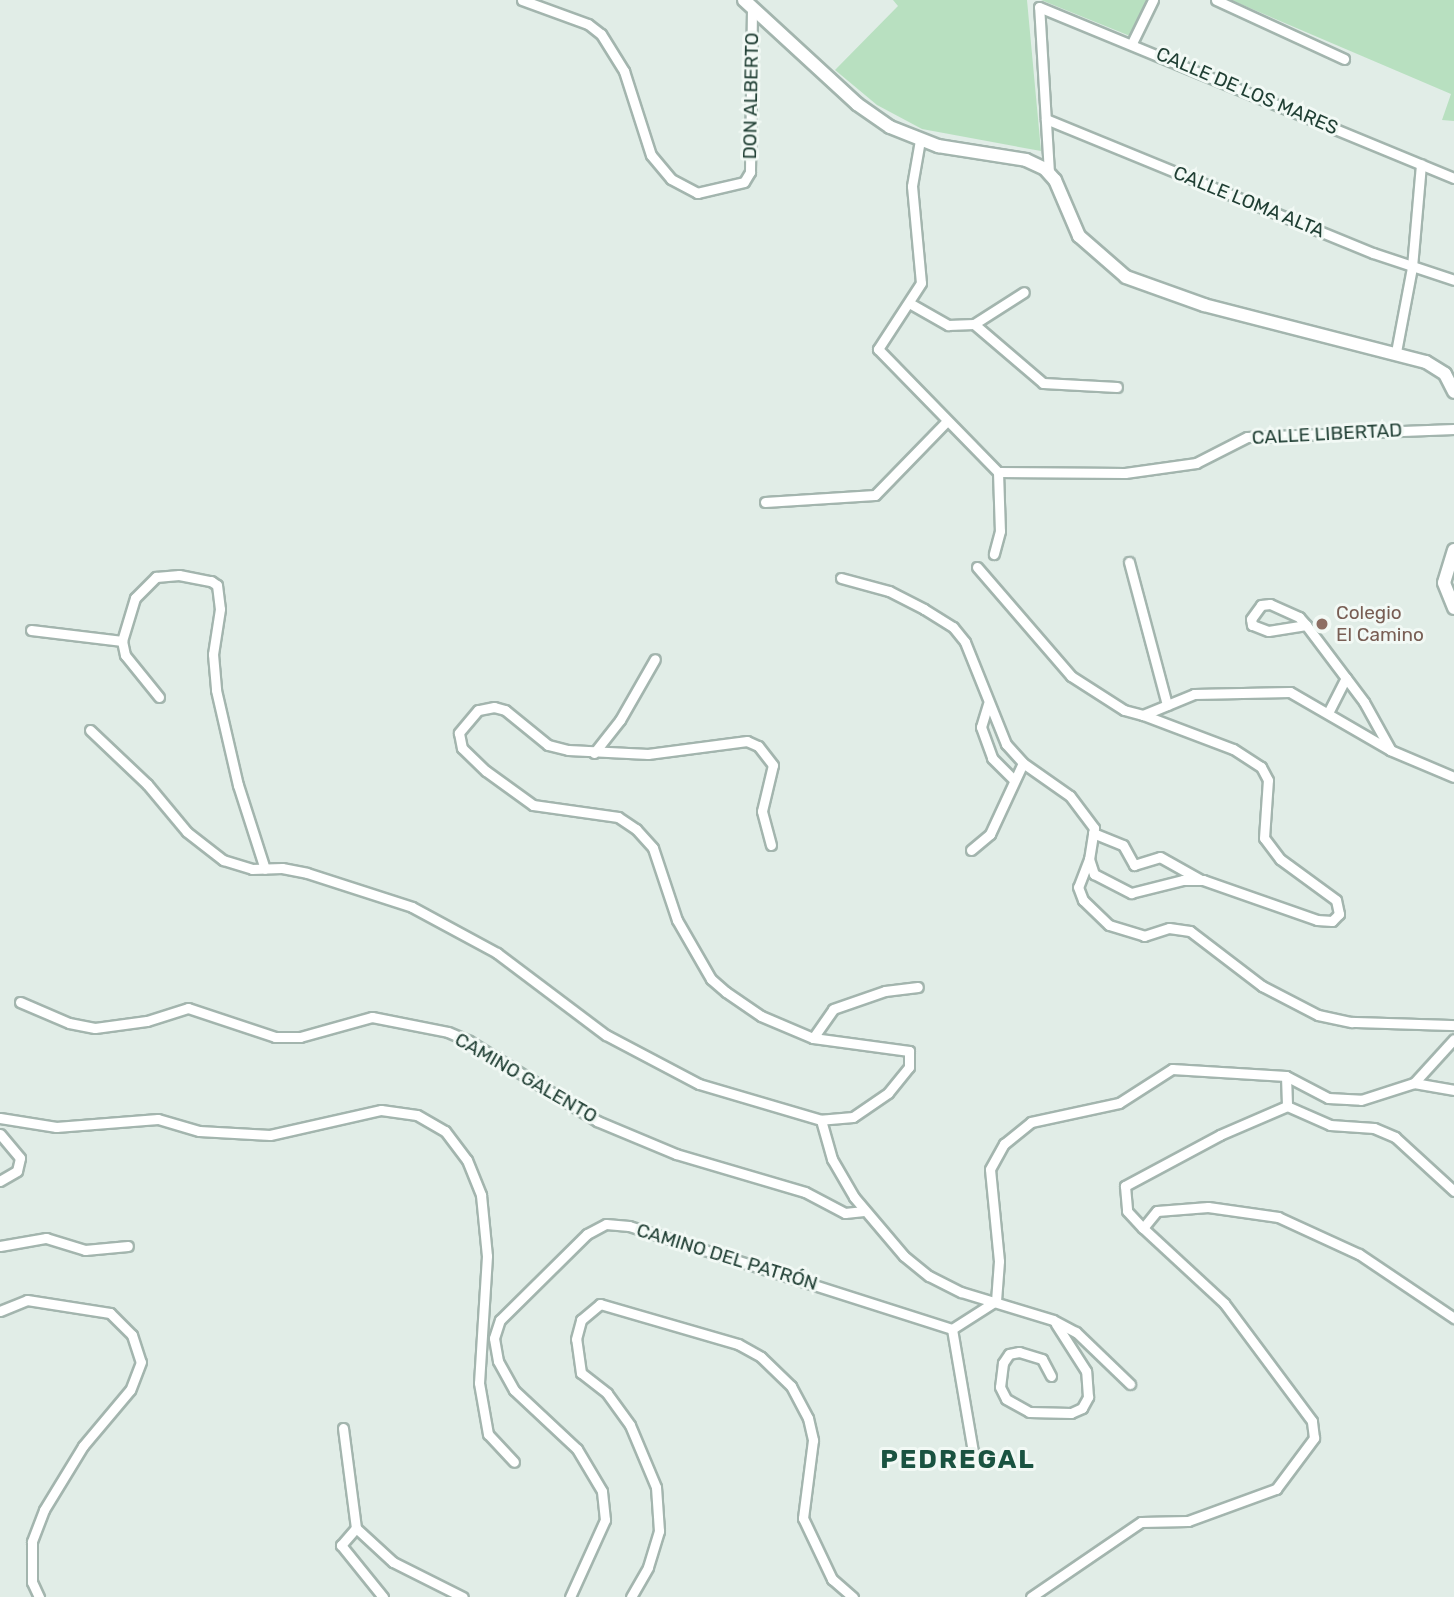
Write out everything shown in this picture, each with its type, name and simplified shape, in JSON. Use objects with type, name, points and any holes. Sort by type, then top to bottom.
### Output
[{"type":"street","name":"DON ALBERTO","points":[[522,0],[588,24],[601,34],[624,71],[651,155],[671,180],[697,193],[744,182],[750,172],[748,4]]},
{"type":"street","points":[[1132,43],[1153,0]]},
{"type":"street","points":[[1216,0],[1344,58]]},
{"type":"street","points":[[748,4],[857,104],[920,141],[1026,160],[1049,173]]},
{"type":"street","name":"CALLE DE LOS MARES","points":[[1046,119],[1039,7],[1132,43],[1454,178]]},
{"type":"street","points":[[1046,119],[1049,173],[1079,236],[1126,277],[1204,305],[1396,352],[1436,366],[1454,392]]},
{"type":"street","name":"CALLE LOMA ALTA","points":[[1046,119],[1412,267],[1454,279]]},
{"type":"street","points":[[920,141],[912,186],[922,263],[921,283],[911,304],[878,349],[946,422],[998,472],[1000,531],[994,554]]},
{"type":"street","points":[[1396,352],[1412,267],[1420,163]]},
{"type":"street","points":[[911,304],[948,325],[974,324],[1024,292]]},
{"type":"street","points":[[974,324],[1049,386],[1117,387]]},
{"type":"street","points":[[765,502],[875,495],[946,422]]},
{"type":"street","name":"CALLE LIBERTAD","points":[[998,472],[1125,473],[1196,463],[1247,436],[1454,429]]},
{"type":"street","points":[[1454,550],[1444,583],[1454,608]]},
{"type":"street","points":[[1129,562],[1167,705]]},
{"type":"street","points":[[841,578],[889,592],[953,627],[972,659],[1001,736],[1023,763],[1070,796],[1093,833],[1123,845],[1134,865],[1160,857],[1203,880],[1317,920],[1332,921],[1339,914],[1336,900],[1280,859],[1264,838],[1268,780],[1261,767],[1233,749],[1112,705],[1071,676],[977,567]]},
{"type":"street","points":[[159,697],[128,662],[122,641],[135,598],[156,577],[180,575],[218,585],[220,609],[212,668],[238,785],[265,869]]},
{"type":"street","points":[[1306,625],[1268,631],[1252,625],[1251,619],[1261,605],[1270,604],[1289,610],[1306,625],[1346,678],[1390,750]]},
{"type":"street","points":[[31,630],[122,641]]},
{"type":"street","points":[[594,753],[620,720],[655,659]]},
{"type":"street","points":[[1329,711],[1346,678]]},
{"type":"street","points":[[1143,715],[1194,694],[1246,690],[1290,692],[1329,711],[1390,750],[1454,777]]},
{"type":"street","points":[[988,704],[981,727],[992,758],[1014,780]]},
{"type":"street","points":[[90,730],[207,849],[242,868],[307,873],[412,907],[497,953],[606,1035],[699,1084],[821,1119],[853,1117],[888,1093],[909,1067],[911,1056],[901,1047],[813,1038],[761,1016],[711,979],[677,920],[653,848],[636,829],[618,817],[533,805],[486,771],[462,748],[459,733],[478,710],[494,706],[505,710],[548,745],[594,753],[648,754],[747,741],[758,746],[773,765],[762,811],[771,845]]},
{"type":"street","points":[[971,849],[990,834],[1023,763]]},
{"type":"street","points":[[1093,833],[1089,859],[1078,887],[1083,900],[1117,929],[1144,936],[1169,928],[1190,930],[1262,986],[1318,1015],[1352,1022],[1454,1025]]},
{"type":"street","points":[[1089,859],[1094,874],[1131,893],[1183,880],[1203,880]]},
{"type":"street","points":[[813,1038],[833,1010],[885,990],[918,987]]},
{"type":"street","name":"CAMINO GALENTO","points":[[20,1002],[69,1023],[95,1028],[147,1021],[188,1008],[275,1037],[300,1037],[372,1017],[449,1032],[469,1041],[597,1121],[676,1154],[805,1192],[845,1213],[864,1211]]},
{"type":"street","points":[[1414,1083],[1454,1039]]},
{"type":"street","points":[[996,1301],[999,1261],[990,1169],[1004,1144],[1031,1122],[1119,1103],[1172,1069],[1286,1076],[1328,1098],[1361,1100],[1414,1083],[1454,1090]]},
{"type":"street","points":[[1286,1076],[1287,1106]]},
{"type":"street","points":[[1031,1597],[1141,1522],[1188,1521],[1276,1489],[1314,1438],[1312,1421],[1224,1304],[1127,1212],[1125,1186],[1220,1135],[1287,1106],[1331,1125],[1374,1128],[1395,1137],[1454,1191]]},
{"type":"street","points":[[0,1118],[56,1127],[158,1119],[199,1131],[270,1135],[355,1113],[381,1110],[417,1115],[444,1131],[457,1145],[481,1195],[488,1256],[478,1351],[484,1422],[488,1434],[514,1462]]},
{"type":"street","points":[[821,1119],[832,1158],[864,1211],[929,1276],[961,1292],[1053,1320],[1090,1343],[1130,1384]]},
{"type":"street","points":[[0,1135],[20,1158],[17,1171],[0,1181]]},
{"type":"street","points":[[1143,1227],[1157,1210],[1208,1207],[1278,1217],[1359,1254],[1454,1318]]},
{"type":"street","name":"CAMINO DEL PATRÓN","points":[[494,1338],[500,1320],[587,1234],[614,1223],[952,1329]]},
{"type":"street","points":[[0,1245],[46,1238],[85,1250],[128,1246]]},
{"type":"street","points":[[0,1311],[27,1300],[110,1313],[132,1335],[141,1362],[130,1390],[83,1446],[44,1510],[33,1542],[32,1582],[39,1597]]},
{"type":"street","points":[[973,1452],[952,1329],[996,1301]]},
{"type":"street","points":[[631,1597],[648,1567],[659,1531],[656,1487],[630,1425],[607,1394],[581,1373],[576,1339],[581,1320],[600,1304],[738,1345],[761,1357],[791,1387],[808,1418],[813,1440],[803,1518],[832,1579],[853,1597]]},
{"type":"street","points":[[1051,1376],[1042,1359],[1019,1352],[1003,1363],[1000,1387],[1006,1399],[1029,1412],[1071,1413],[1082,1408],[1088,1397],[1086,1371],[1053,1320]]},
{"type":"street","points":[[482,1321],[494,1338],[501,1368],[514,1390],[577,1449],[603,1491],[605,1520],[570,1597]]},
{"type":"street","points":[[343,1428],[356,1528],[393,1562],[463,1597]]},
{"type":"street","points":[[356,1528],[341,1545],[383,1597]]},
{"type":"green space","points":[[893,0],[1027,0],[1041,151],[922,129],[877,105],[835,70],[898,6]]},
{"type":"green space","points":[[1041,0],[1149,0],[1130,36]]},
{"type":"green space","points":[[1231,0],[1454,0],[1454,121],[1442,120],[1451,94]]},
{"type":"place","name":"Colegio El Camino","points":[[1322,624]]},
{"type":"district","name":"PEDREGAL","points":[[958,1460]]}]
